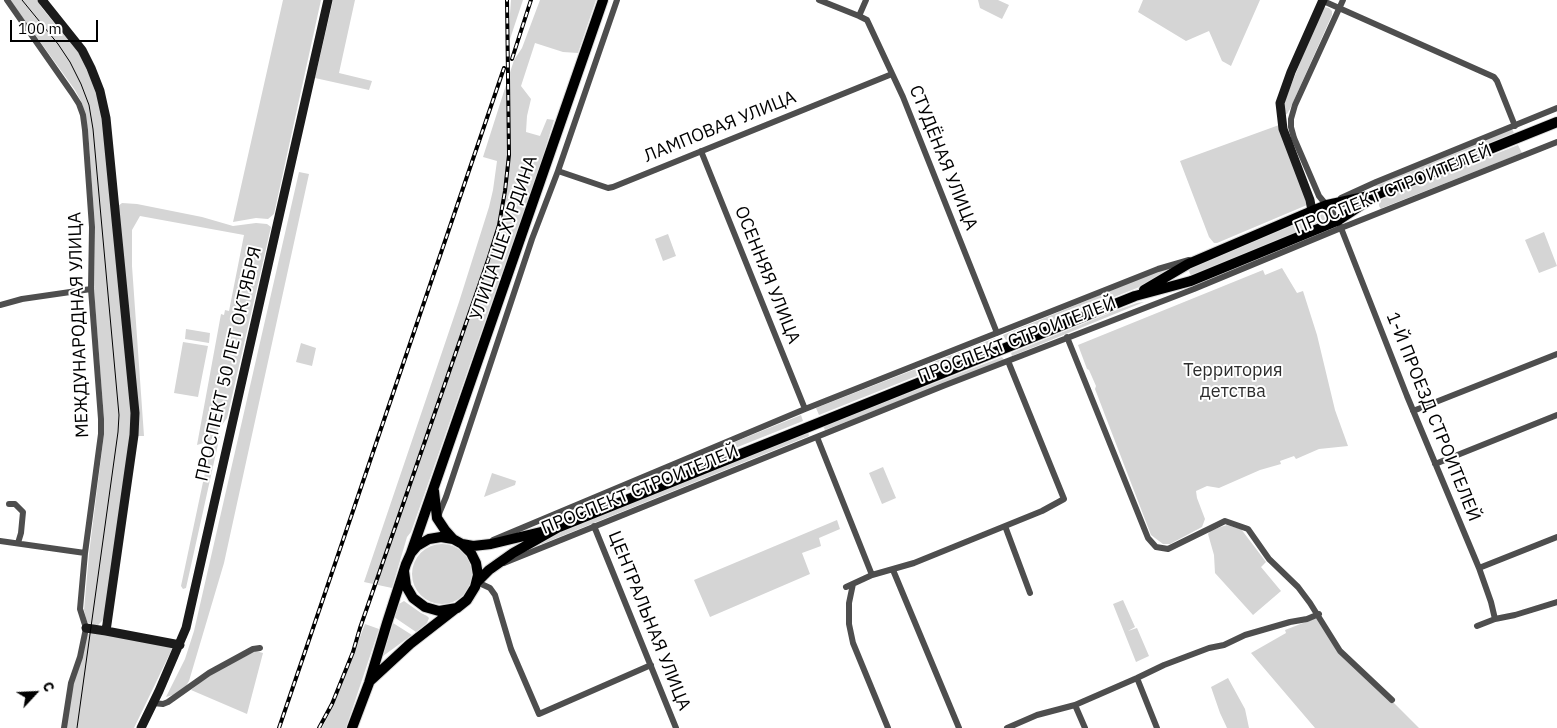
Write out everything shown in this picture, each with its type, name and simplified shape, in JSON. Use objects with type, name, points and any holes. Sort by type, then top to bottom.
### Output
[{"type":"main road","name":"УЛИЦА ШЕХУРДИНА","points":[[411,553],[603,0]]},
{"type":"main road","name":"ПРОСПЕКТ СТРОИТЕЛЕЙ","points":[[1135,296],[1189,277],[1209,254],[1312,211],[1378,194],[1557,122]]},
{"type":"main road","name":"ПРОСПЕКТ СТРОИТЕЛЕЙ","points":[[477,582],[489,570],[513,553],[559,527],[1135,296],[1339,225],[1378,194]]},
{"type":"main road","name":"УЛИЦА ШЕХУРДИНА","points":[[434,486],[437,518]]},
{"type":"main road","points":[[368,683],[410,644],[470,596],[477,582],[476,563],[471,553],[445,530],[437,518]]},
{"type":"main road","name":"ПРОСПЕКТ СТРОИТЕЛЕЙ","points":[[458,542],[472,546],[483,545],[559,527]]},
{"type":"main road","points":[[352,728],[411,553],[417,546],[429,539],[441,537],[458,542]]},
{"type":"main road","points":[[404,571],[408,590],[421,605],[439,611],[457,608]]},
{"type":"street","name":"МЕЖДУНАРОДНАЯ УЛИЦА","points":[[7,0],[79,104],[82,115],[92,227],[91,289],[102,419],[85,552],[80,609],[86,628],[80,656],[71,683],[64,728]]},
{"type":"street","points":[[42,0],[82,50],[100,91],[106,118],[135,413],[134,435],[106,631]]},
{"type":"street","name":"ПРОСПЕКТ 50 ЛЕТ ОКТЯБРЯ","points":[[141,728],[180,645],[188,620],[328,0]]},
{"type":"street","points":[[437,518],[446,497],[532,239],[558,171],[617,0]]},
{"type":"street","points":[[819,0],[859,16],[866,0]]},
{"type":"street","points":[[1312,211],[1310,200],[1283,129],[1280,103],[1291,72],[1322,0],[1494,78],[1497,81],[1514,126]]},
{"type":"street","name":"1-Й ПРОЕЗД СТРОИТЕЛЕЙ","points":[[1343,0],[1291,119],[1294,138],[1319,196],[1333,213],[1339,225],[1479,568],[1491,602],[1494,619]]},
{"type":"street","name":"СТУДЁНАЯ УЛИЦА","points":[[859,16],[867,20],[892,74],[931,166],[997,333]]},
{"type":"street","name":"ЛАМПОВАЯ УЛИЦА","points":[[558,171],[608,188],[613,187],[892,74]]},
{"type":"street","name":"ПРОСПЕКТ СТРОИТЕЛЕЙ","points":[[1327,206],[1376,182],[1557,108]]},
{"type":"street","name":"ПРОСПЕКТ СТРОИТЕЛЕЙ","points":[[1339,225],[1557,142]]},
{"type":"street","name":"ОСЕННЯЯ УЛИЦА","points":[[701,151],[805,409]]},
{"type":"street","name":"ПРОСПЕКТ СТРОИТЕЛЕЙ","points":[[483,545],[805,409],[1158,269],[1209,254]]},
{"type":"street","name":"ПРОСПЕКТ СТРОИТЕЛЕЙ","points":[[489,570],[594,526],[1067,337],[1189,277]]},
{"type":"street","points":[[0,305],[22,299],[91,289]]},
{"type":"street","points":[[1067,337],[1148,538],[1156,547],[1168,549],[1225,521],[1248,529],[1269,559],[1298,587],[1319,614],[1340,651],[1392,700]]},
{"type":"street","points":[[1414,411],[1557,354]]},
{"type":"street","points":[[888,728],[853,643],[849,624],[849,585],[872,575],[914,564],[1048,508],[1064,499],[1008,361]]},
{"type":"street","points":[[1435,464],[1557,415]]},
{"type":"street","points":[[817,437],[872,575]]},
{"type":"street","points":[[10,504],[15,504],[23,512],[18,543]]},
{"type":"street","name":"ЦЕНТРАЛЬНАЯ УЛИЦА","points":[[594,526],[676,728]]},
{"type":"street","points":[[1004,526],[1030,593]]},
{"type":"street","points":[[1479,568],[1557,537]]},
{"type":"street","points":[[0,541],[85,552]]},
{"type":"street","points":[[893,570],[959,728]]},
{"type":"street","points":[[477,582],[490,588],[495,595],[511,649],[539,714],[652,665]]},
{"type":"street","points":[[1477,626],[1494,619],[1515,615],[1557,602]]},
{"type":"street","points":[[1007,728],[1037,715],[1075,705],[1200,651],[1224,645],[1245,635],[1307,619],[1319,614]]},
{"type":"street","points":[[86,628],[180,645]]},
{"type":"street","points":[[153,703],[163,704],[168,702],[209,673],[253,649],[260,648]]},
{"type":"street","points":[[1137,678],[1157,728]]},
{"type":"street","points":[[1075,705],[1085,728]]},
{"type":"green space","points":[[10,0],[37,0],[78,52],[96,89],[104,121],[133,413],[132,434],[104,619],[95,626],[87,622],[84,610],[104,434],[104,419],[94,290],[95,227],[88,130],[82,103],[75,90]]},
{"type":"green space","points":[[283,0],[321,0],[274,214],[268,219],[256,218],[233,222]]},
{"type":"green space","points":[[333,0],[355,0],[339,73],[372,81],[369,90],[315,78]]},
{"type":"green space","points":[[511,0],[523,0],[509,42],[509,27]]},
{"type":"green space","points":[[540,0],[596,0],[578,53],[563,52],[535,43],[521,86],[531,99],[526,132],[540,136],[547,119],[554,120],[543,156],[411,532],[407,537],[392,588],[364,582],[459,302],[489,207],[497,161],[483,157],[514,60],[522,48]]},
{"type":"green space","points":[[978,0],[998,0],[1009,5],[1002,19],[980,8]]},
{"type":"green space","points":[[1143,0],[1260,0],[1231,66],[1222,61],[1209,31],[1186,41],[1138,12]]},
{"type":"green space","points":[[1324,7],[1332,11],[1332,15],[1290,109],[1287,114],[1283,115],[1284,103],[1321,10]]},
{"type":"green space","points":[[1279,125],[1308,203],[1307,205],[1214,243],[1209,237],[1180,161]]},
{"type":"green space","points":[[1512,129],[1514,133],[1379,187],[1374,186],[1375,184]]},
{"type":"green space","points":[[1518,145],[1522,153],[1381,209],[1379,206],[1382,199]]},
{"type":"green space","points":[[299,172],[309,174],[224,563],[189,681],[186,686],[173,695],[166,697],[185,659],[194,631]]},
{"type":"green space","points":[[122,203],[137,204],[202,217],[233,226],[256,223],[267,224],[271,227],[227,418],[210,441],[197,445],[221,314],[224,315],[225,310],[229,311],[244,235],[140,216],[132,230],[132,266],[144,436],[136,436],[118,206]]},
{"type":"green space","points":[[1324,212],[1329,215],[1328,222],[1192,276],[1190,274],[1191,268]]},
{"type":"green space","points":[[1544,232],[1557,266],[1539,273],[1525,240]]},
{"type":"green space","points":[[668,234],[676,256],[663,261],[655,239]]},
{"type":"green space","points":[[1173,268],[1137,288],[1006,340],[1003,335],[1158,271]]},
{"type":"green space","name":"Территория детства","points":[[1282,268],[1297,293],[1303,291],[1317,335],[1335,410],[1348,446],[1319,449],[1296,459],[1294,456],[1280,461],[1281,464],[1260,470],[1219,488],[1207,486],[1196,491],[1205,519],[1202,527],[1170,544],[1163,544],[1151,535],[1095,389],[1096,386],[1078,345],[1263,270],[1265,275]]},
{"type":"green space","points":[[1144,302],[1012,356],[1011,353],[1117,310]]},
{"type":"green space","points":[[186,329],[210,333],[209,343],[185,339]]},
{"type":"green space","points":[[995,338],[997,344],[819,415],[816,408]]},
{"type":"green space","points":[[183,342],[208,346],[198,397],[174,393]]},
{"type":"green space","points":[[301,343],[316,348],[312,366],[296,362]]},
{"type":"green space","points":[[1002,357],[1004,360],[825,430],[823,426]]},
{"type":"green space","points":[[801,415],[803,421],[685,468],[682,466],[683,463]]},
{"type":"green space","points":[[808,432],[809,436],[542,544],[540,542],[565,530]]},
{"type":"green space","points":[[220,435],[186,588],[183,589],[181,586],[210,449]]},
{"type":"green space","points":[[673,467],[676,469],[675,471],[560,518],[558,517],[558,516]]},
{"type":"green space","points":[[883,467],[896,498],[882,504],[869,473]]},
{"type":"green space","points":[[492,473],[516,481],[515,485],[484,497]]},
{"type":"green space","points":[[837,520],[840,529],[819,538],[821,546],[802,553],[810,574],[710,617],[694,580]]},
{"type":"green space","points":[[1227,525],[1241,529],[1266,562],[1261,567],[1281,591],[1253,615],[1215,573],[1214,555],[1208,534],[1211,530]]},
{"type":"green space","points":[[436,544],[448,544],[459,549],[467,557],[472,568],[470,586],[459,599],[448,604],[436,604],[425,599],[417,591],[412,580],[412,568],[417,557],[425,549]]},
{"type":"green space","points":[[1123,600],[1135,627],[1128,631],[1137,628],[1149,656],[1136,662],[1113,604]]},
{"type":"green space","points":[[404,601],[429,618],[427,623],[416,632],[394,617],[399,604]]},
{"type":"green space","points":[[1321,616],[1340,649],[1419,728],[1315,728],[1251,653],[1286,633],[1285,630]]},
{"type":"green space","points":[[393,623],[412,635],[383,656],[383,653]]},
{"type":"green space","points":[[365,624],[379,629],[346,728],[322,728],[334,704]]},
{"type":"green space","points":[[90,632],[171,646],[172,649],[134,728],[66,728],[73,683],[87,635]]},
{"type":"green space","points":[[256,651],[263,653],[247,714],[191,690],[210,674]]},
{"type":"green space","points":[[1228,678],[1245,709],[1249,728],[1227,728],[1220,713],[1211,687]]},
{"type":"tram line","points":[[22,0],[58,44],[70,62],[89,105],[93,129],[119,415],[77,728]]},
{"type":"railway","points":[[319,728],[332,704],[353,652],[499,225],[509,155],[507,0]]},
{"type":"railway","points":[[512,59],[531,0]]},
{"type":"railway","points":[[279,728],[504,68]]}]
